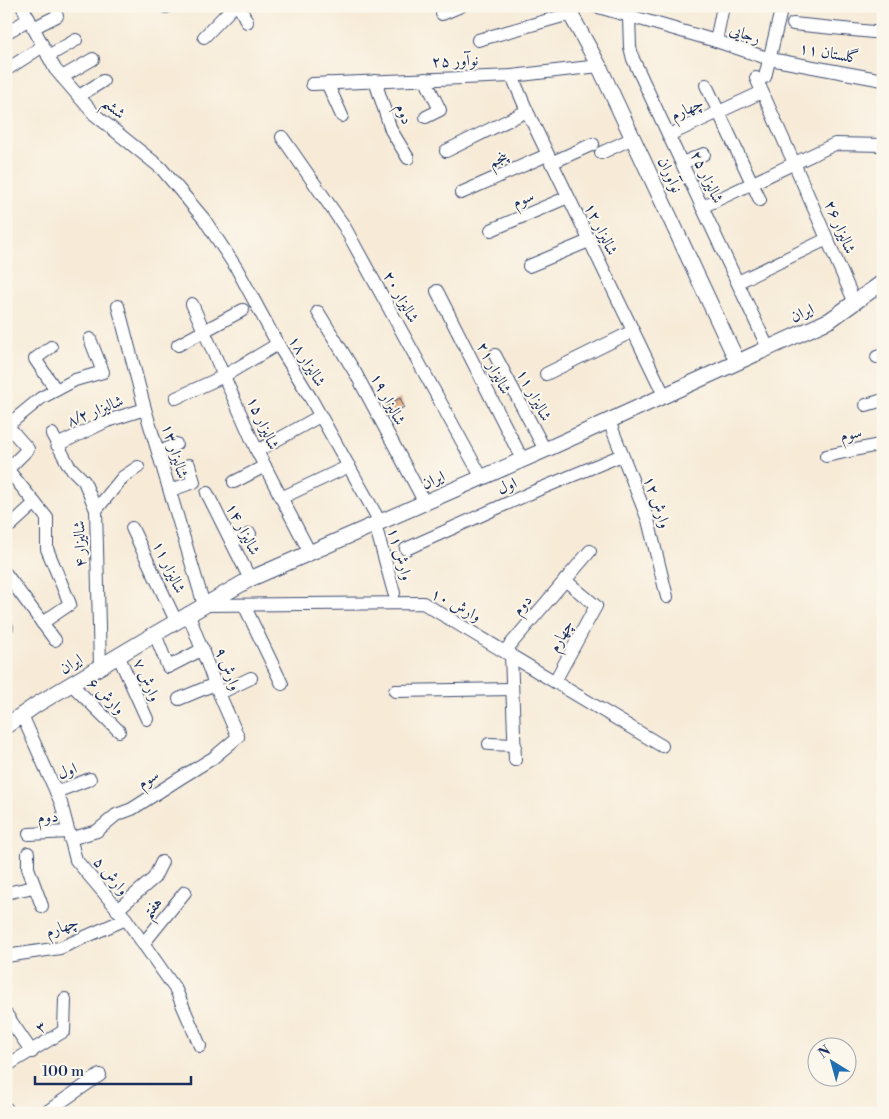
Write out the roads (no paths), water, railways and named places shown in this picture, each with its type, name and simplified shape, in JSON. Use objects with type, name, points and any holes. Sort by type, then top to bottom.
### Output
[{"type":"street","name":"ششم","points":[[22,6],[54,69],[94,114],[161,168],[204,219]]},
{"type":"street","points":[[204,37],[234,6]]},
{"type":"street","points":[[239,6],[247,22]]},
{"type":"street","points":[[442,14],[462,6]]},
{"type":"street","name":"رجایی","points":[[596,6],[770,59]]},
{"type":"street","points":[[716,41],[723,6]]},
{"type":"street","points":[[770,59],[782,6]]},
{"type":"street","points":[[478,40],[568,10]]},
{"type":"street","name":"نوآوران","points":[[568,10],[599,66],[737,361]]},
{"type":"street","points":[[6,33],[57,16]]},
{"type":"street","name":"شالیزار ۲۵","points":[[628,17],[630,47],[633,59],[768,348]]},
{"type":"street","points":[[793,24],[883,33]]},
{"type":"street","points":[[6,70],[45,51],[76,40]]},
{"type":"street","points":[[62,78],[93,59]]},
{"type":"street","name":"شالیزار ۲۶","points":[[770,59],[760,78],[762,92],[855,303]]},
{"type":"street","name":"گلستان ۱۱","points":[[770,59],[883,80]]},
{"type":"street","name":"نوآور ۲۵","points":[[312,84],[512,76],[599,66]]},
{"type":"street","name":"شالیزار ۱۲","points":[[512,76],[526,111],[664,395]]},
{"type":"street","points":[[425,79],[440,110],[426,116]]},
{"type":"street","points":[[79,96],[103,80]]},
{"type":"street","name":"دوم","points":[[375,81],[391,130],[408,158]]},
{"type":"street","points":[[327,83],[342,116]]},
{"type":"street","points":[[706,85],[760,200]]},
{"type":"street","points":[[718,112],[762,92]]},
{"type":"street","points":[[446,151],[526,111]]},
{"type":"street","name":"چهارم","points":[[669,135],[718,112]]},
{"type":"street","name":"شالیزار ۲۰","points":[[282,137],[344,226],[482,478]]},
{"type":"street","points":[[549,159],[597,149],[633,138]]},
{"type":"street","points":[[702,207],[835,144],[883,145]]},
{"type":"street","points":[[682,163],[704,154]]},
{"type":"street","name":"پنجم","points":[[461,193],[549,159]]},
{"type":"street","name":"سوم","points":[[490,230],[568,197]]},
{"type":"street","name":"شالیزار ۱۸","points":[[204,219],[237,269],[349,466],[377,523]]},
{"type":"street","points":[[738,282],[827,239]]},
{"type":"street","points":[[529,266],[589,241]]},
{"type":"street","name":"ایران","points":[[6,726],[70,684],[250,579],[545,450],[830,320],[882,286]]},
{"type":"street","name":"شالیزار ۲۱","points":[[437,291],[522,459]]},
{"type":"street","name":"شالیزار ۱۵","points":[[192,304],[256,451],[310,553]]},
{"type":"street","name":"شالیزار ۱۳","points":[[118,306],[146,409],[204,605]]},
{"type":"street","points":[[178,345],[243,310]]},
{"type":"street","name":"شالیزار ۱۹","points":[[318,312],[356,374],[424,503]]},
{"type":"street","points":[[546,374],[633,331]]},
{"type":"street","points":[[42,623],[70,604],[46,550],[47,518],[7,470],[28,448],[7,425],[41,398],[75,380],[103,372],[90,339]]},
{"type":"street","points":[[176,398],[224,376],[278,344]]},
{"type":"street","points":[[51,347],[35,359],[56,390]]},
{"type":"street","name":"شالیزار ۱۱","points":[[495,355],[545,450]]},
{"type":"street","points":[[866,405],[883,400]]},
{"type":"street","name":"شالیزار ۸/۲","points":[[54,439],[146,409]]},
{"type":"street","points":[[256,451],[320,416]]},
{"type":"street","name":"وارش ۱۲","points":[[609,421],[648,520],[667,597]]},
{"type":"street","name":"شالیزار ۴","points":[[54,439],[69,466],[84,481],[96,510],[100,666]]},
{"type":"street","points":[[159,453],[176,444]]},
{"type":"street","name":"سوم","points":[[826,456],[883,444]]},
{"type":"street","name":"اول","points":[[406,548],[534,491],[622,455]]},
{"type":"street","points":[[171,490],[194,482],[190,465]]},
{"type":"street","points":[[96,510],[123,477],[138,466]]},
{"type":"street","points":[[234,482],[264,466]]},
{"type":"street","points":[[281,498],[349,466]]},
{"type":"street","name":"شالیزار ۱۴","points":[[207,493],[250,579]]},
{"type":"street","points":[[12,525],[35,503]]},
{"type":"street","name":"وارش ۱۱","points":[[377,523],[394,593]]},
{"type":"street","name":"شالیزار ۱۱","points":[[132,528],[182,617]]},
{"type":"street","points":[[231,541],[250,534]]},
{"type":"street","name":"دوم","points":[[508,653],[565,580],[590,552]]},
{"type":"street","points":[[6,574],[55,640]]},
{"type":"street","name":"چهارم","points":[[556,681],[596,606],[565,580]]},
{"type":"street","name":"وارش ۱۰","points":[[204,605],[423,603],[662,746]]},
{"type":"street","points":[[244,605],[282,684]]},
{"type":"street","name":"وارش ۹","points":[[182,617],[203,649],[238,737]]},
{"type":"street","points":[[154,634],[168,667],[203,649]]},
{"type":"street","points":[[508,653],[512,689],[515,760]]},
{"type":"street","name":"وارش ۷","points":[[118,656],[147,719]]},
{"type":"street","points":[[179,699],[252,678]]},
{"type":"street","name":"وارش ۶","points":[[70,684],[119,731]]},
{"type":"street","points":[[396,691],[512,689]]},
{"type":"street","name":"وارش ۵","points":[[22,715],[61,803],[76,860],[121,914],[176,990],[200,1046]]},
{"type":"street","name":"سوم","points":[[70,836],[97,831],[116,815],[132,809],[213,758],[238,737]]},
{"type":"street","points":[[489,744],[515,745]]},
{"type":"street","name":"اول","points":[[56,792],[90,779]]},
{"type":"street","name":"دوم","points":[[29,834],[70,836]]},
{"type":"street","points":[[28,853],[28,868],[42,906]]},
{"type":"street","points":[[121,914],[154,878],[162,862]]},
{"type":"street","points":[[6,893],[34,887]]},
{"type":"street","name":"هفتم","points":[[143,944],[185,892]]},
{"type":"street","name":"چهارم","points":[[6,956],[60,948],[121,914]]},
{"type":"street","name":"۳","points":[[6,1066],[64,1031],[65,999]]},
{"type":"street","points":[[6,1014],[32,1052]]},
{"type":"street","points":[[45,1113],[100,1075]]},
{"type":"street","points":[[6,1108],[10,1113]]}]
